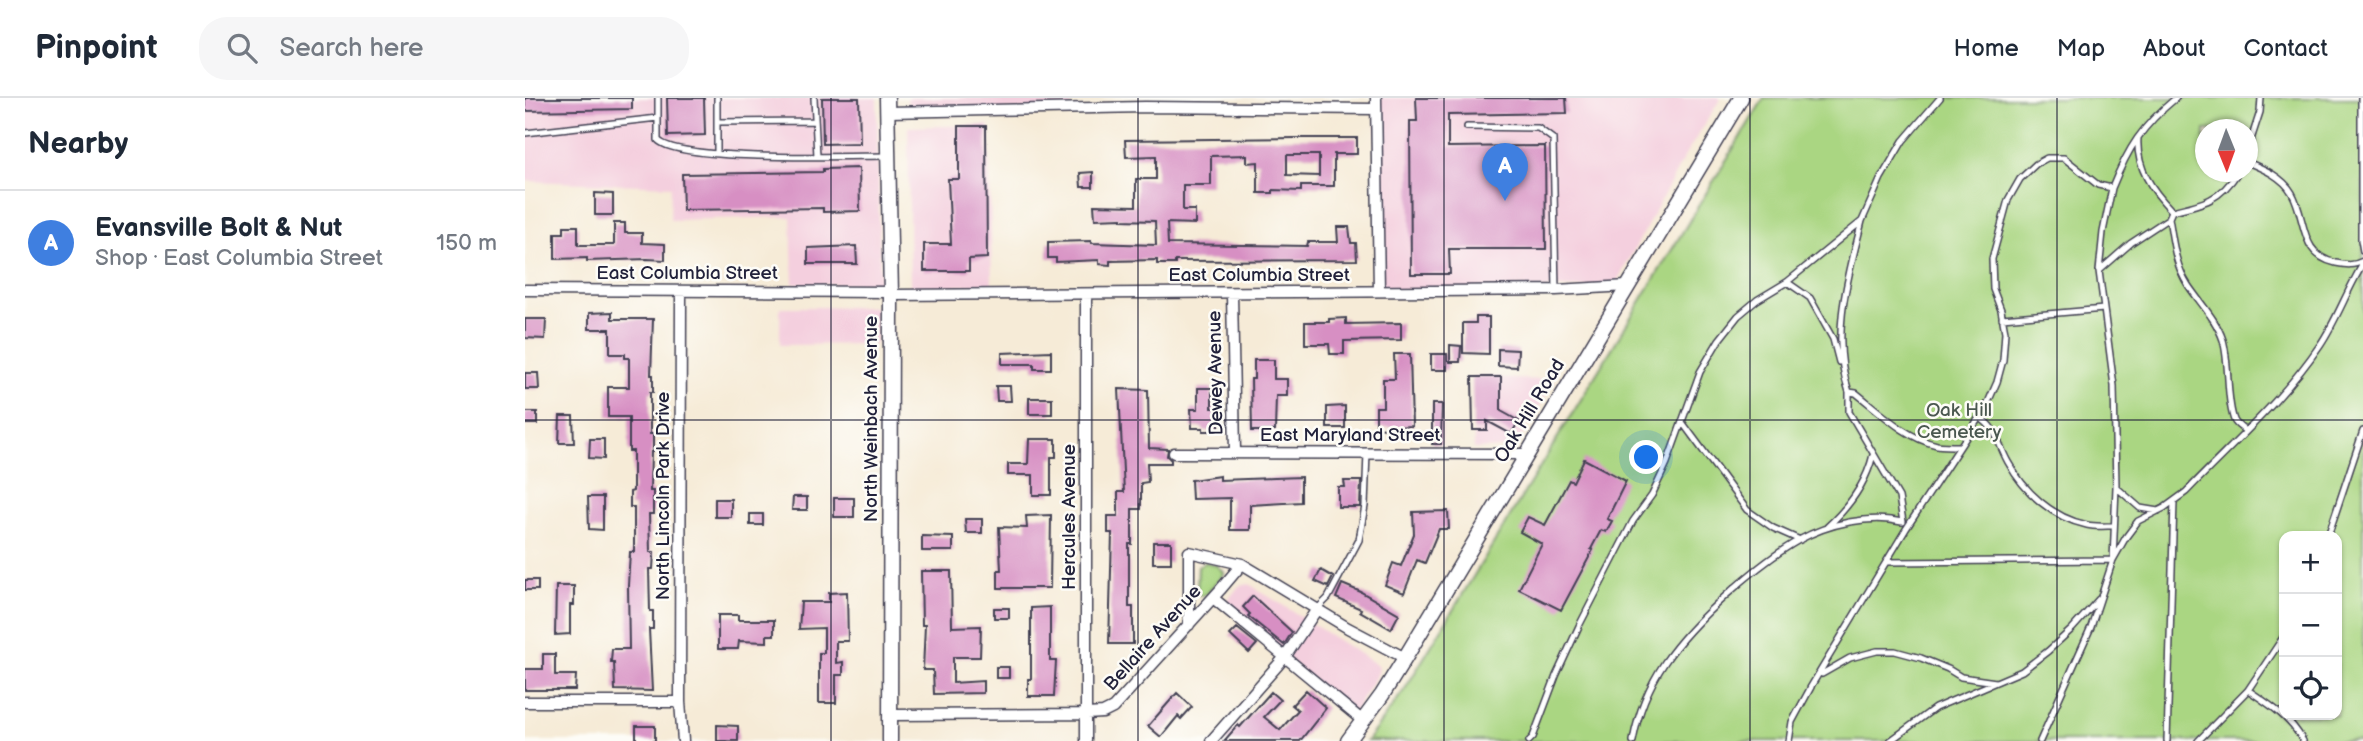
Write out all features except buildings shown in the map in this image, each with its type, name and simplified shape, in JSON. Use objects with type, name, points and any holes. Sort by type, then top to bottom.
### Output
[{"type":"main road","name":"Oak Hill Road","points":[[1347,741],[1405,658],[1741,98]]},
{"type":"main road","name":"North Weinbach Avenue","points":[[888,105],[891,293],[890,741]]},
{"type":"street","points":[[888,105],[1145,107],[1376,103],[1379,291]]},
{"type":"street","name":"East Columbia Street","points":[[525,290],[1086,294],[1556,290],[1628,286]]},
{"type":"street","name":"North Lincoln Park Drive","points":[[681,291],[680,702],[683,741]]},
{"type":"street","name":"Dewey Avenue","points":[[1232,293],[1235,452]]},
{"type":"street","name":"Hercules Avenue","points":[[1086,294],[1086,741]]},
{"type":"street","name":"East Maryland Street","points":[[1174,453],[1527,454]]},
{"type":"street","points":[[1189,625],[1189,552],[1242,564],[1405,658]]},
{"type":"street","name":"Bellaire Avenue","points":[[890,715],[1103,713],[1113,708],[1242,564]]},
{"type":"street","points":[[1213,598],[1363,721]]},
{"type":"street","points":[[1211,741],[1285,657],[1317,609]]},
{"type":"street","points":[[525,702],[680,702]]},
{"type":"lane","points":[[658,98],[658,140],[670,148],[739,156],[888,156]]},
{"type":"lane","points":[[717,98],[717,153]]},
{"type":"lane","points":[[814,98],[817,156]]},
{"type":"lane","points":[[1841,370],[1840,327],[1862,220],[1881,178],[1903,141],[1940,98]]},
{"type":"lane","points":[[2113,560],[2116,487],[2114,386],[2099,271],[2103,232],[2112,188],[2125,154],[2160,111],[2176,98]]},
{"type":"lane","points":[[2258,119],[2261,98]]},
{"type":"lane","points":[[2361,98],[2363,251]]},
{"type":"lane","points":[[525,133],[658,118]]},
{"type":"lane","points":[[717,122],[815,121]]},
{"type":"lane","points":[[1467,127],[1538,128],[1553,139],[1556,290]]},
{"type":"lane","points":[[2138,136],[2139,163],[2154,191],[2172,211]]},
{"type":"lane","points":[[1790,741],[1792,722],[1810,688],[1886,562],[1905,524],[1986,407],[1997,383],[2003,360],[2005,332],[1993,289],[1992,259],[2008,200],[2020,179],[2047,158],[2064,158],[2098,185],[2112,188]]},
{"type":"lane","points":[[2258,167],[2280,178],[2291,191],[2312,251],[2328,261],[2351,266],[2363,263]]},
{"type":"lane","points":[[2172,211],[2209,201],[2225,191],[2231,182]]},
{"type":"lane","points":[[2099,271],[2130,243],[2169,218],[2172,211]]},
{"type":"lane","points":[[2169,218],[2179,267],[2213,319],[2222,338],[2228,362],[2232,412],[2235,422],[2245,431]]},
{"type":"lane","points":[[1532,740],[1556,676],[1579,626],[1633,521],[1652,495],[1700,372],[1719,340],[1738,316],[1757,300],[1787,282],[1862,220]]},
{"type":"lane","points":[[2040,741],[2091,627],[2113,560],[2139,520],[2186,492],[2301,372],[2322,342],[2363,263]]},
{"type":"lane","points":[[1787,282],[1810,298],[1833,339],[1849,392],[1849,412],[1899,497],[1905,524]]},
{"type":"lane","points":[[2002,318],[2103,309]]},
{"type":"lane","points":[[1849,392],[1856,393],[1902,429],[1921,439],[1938,445],[1959,446]]},
{"type":"lane","points":[[1979,417],[1991,425],[2018,478],[2050,510],[2089,526],[2114,526]]},
{"type":"lane","points":[[1682,422],[1747,509],[1773,528],[1800,540]]},
{"type":"lane","points":[[2330,531],[2363,431]]},
{"type":"lane","points":[[1317,609],[1328,598],[1359,540],[1365,506],[1367,453]]},
{"type":"lane","points":[[1823,530],[1856,495],[1869,472],[1873,455]]},
{"type":"lane","points":[[2116,487],[2140,508],[2158,511]]},
{"type":"lane","points":[[2167,741],[2174,501]]},
{"type":"lane","points":[[1633,741],[1647,694],[1665,662],[1688,632],[1767,563],[1800,540],[1823,530],[1866,520],[1889,519],[1905,524]]},
{"type":"lane","points":[[1886,562],[2113,560]]},
{"type":"lane","points":[[1890,741],[1935,709],[2022,671],[2072,629],[2101,597]]},
{"type":"lane","points":[[2198,741],[2248,690],[2279,644]]},
{"type":"lane","points":[[1810,688],[1823,672],[1850,658],[1895,651],[1930,662],[1961,677],[1996,682]]},
{"type":"lane","points":[[2248,690],[2276,709],[2298,730],[2303,741]]},
{"type":"shaded area","points":[[525,98],[877,98],[880,284],[793,284],[791,217],[670,220],[671,186],[525,181]]},
{"type":"shaded area","points":[[907,98],[1071,98],[1071,109],[908,111]]},
{"type":"shaded area","points":[[1376,98],[1721,98],[1686,154],[1614,287],[1379,291]]},
{"type":"shaded area","points":[[989,125],[992,285],[910,287],[908,127]]},
{"type":"shaded area","points":[[780,307],[876,307],[876,344],[780,345]]},
{"type":"shaded area","points":[[1473,378],[1555,380],[1515,448],[1474,449]]},
{"type":"shaded area","points":[[1249,584],[1379,666],[1378,673],[1353,713],[1223,606],[1239,586]]},
{"type":"green space","name":"Oak Hill Cemetery","points":[[1764,98],[2363,98],[2363,741],[1367,741],[1405,689]]},
{"type":"green space","points":[[1206,562],[1216,565],[1224,573],[1207,594],[1200,596],[1197,594],[1198,566]]},
{"type":"place","name":"Evansville Bolt & Nut","points":[[1505,201]]}]
